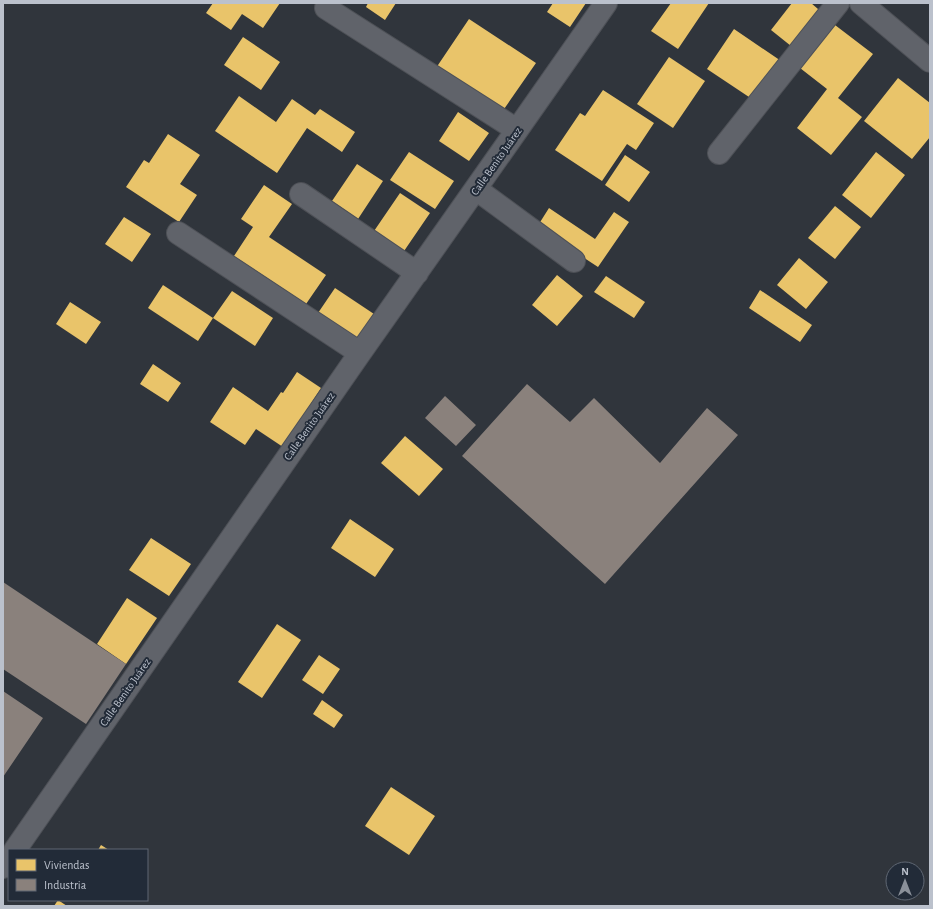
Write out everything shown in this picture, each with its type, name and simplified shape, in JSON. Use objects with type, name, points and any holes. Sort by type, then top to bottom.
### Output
[{"type":"street","name":"Calle Benito Juárez","points":[[16,849],[360,353],[606,3]]},
{"type":"street","points":[[719,153],[838,3]]},
{"type":"street","points":[[861,3],[930,61]]},
{"type":"street","points":[[326,8],[517,130]]},
{"type":"street","points":[[476,189],[574,261]]},
{"type":"street","points":[[301,194],[417,273]]},
{"type":"street","points":[[178,233],[360,353]]},
{"type":"building: Viviendas","points":[[213,3],[280,3],[263,28],[242,14],[231,30],[206,13]]},
{"type":"building: Viviendas","points":[[368,3],[396,3],[385,20],[366,7]]},
{"type":"building: Viviendas","points":[[553,3],[586,3],[570,27],[547,12]]},
{"type":"building: Viviendas","points":[[671,3],[709,3],[678,49],[651,31]]},
{"type":"building: Viviendas","points":[[792,3],[811,3],[825,15],[796,50],[771,30]]},
{"type":"building: Viviendas","points":[[469,19],[536,63],[502,112],[436,68]]},
{"type":"building: Viviendas","points":[[835,25],[873,54],[838,98],[862,117],[831,155],[797,128],[827,89],[800,68]]},
{"type":"building: Viviendas","points":[[734,29],[784,63],[758,103],[707,69]]},
{"type":"building: Viviendas","points":[[243,37],[280,62],[261,90],[224,65]]},
{"type":"building: Viviendas","points":[[669,57],[705,81],[673,128],[637,104]]},
{"type":"building: Viviendas","points":[[898,78],[930,103],[930,137],[912,159],[864,121]]},
{"type":"building: Viviendas","points":[[603,90],[654,123],[636,150],[627,144],[602,181],[555,150],[580,113],[585,116]]},
{"type":"building: Viviendas","points":[[239,96],[276,122],[292,99],[315,115],[320,109],[355,132],[342,152],[307,128],[277,173],[215,131]]},
{"type":"building: Viviendas","points":[[458,112],[489,133],[469,161],[439,141]]},
{"type":"building: Viviendas","points":[[168,134],[200,155],[180,184],[197,195],[179,222],[126,187],[144,160],[149,163]]},
{"type":"building: Viviendas","points":[[409,152],[454,181],[435,209],[390,180]]},
{"type":"building: Viviendas","points":[[876,152],[905,175],[871,218],[842,195]]},
{"type":"building: Viviendas","points":[[625,155],[650,172],[629,202],[605,185]]},
{"type":"building: Viviendas","points":[[357,164],[383,181],[358,219],[332,201]]},
{"type":"building: Viviendas","points":[[264,185],[292,204],[269,237],[326,275],[306,304],[234,256],[253,227],[241,219]]},
{"type":"building: Viviendas","points":[[400,193],[430,213],[402,254],[372,234]]},
{"type":"building: Viviendas","points":[[835,206],[861,227],[835,259],[808,238]]},
{"type":"building: Viviendas","points":[[549,208],[595,239],[614,212],[629,222],[598,267],[537,227]]},
{"type":"building: Viviendas","points":[[124,217],[151,234],[132,262],[105,244]]},
{"type":"building: Viviendas","points":[[799,258],[828,282],[806,309],[777,285]]},
{"type":"building: Viviendas","points":[[557,275],[583,296],[557,326],[532,305]]},
{"type":"building: Viviendas","points":[[606,276],[645,302],[634,318],[594,292]]},
{"type":"building: Viviendas","points":[[163,285],[213,318],[198,341],[148,308]]},
{"type":"building: Viviendas","points":[[335,288],[374,314],[357,339],[318,313]]},
{"type":"building: Viviendas","points":[[760,290],[812,325],[800,342],[749,308]]},
{"type":"building: Viviendas","points":[[232,291],[273,318],[255,346],[213,318]]},
{"type":"building: Viviendas","points":[[70,302],[101,322],[86,344],[56,324]]},
{"type":"building: Viviendas","points":[[153,364],[181,383],[168,402],[140,384]]},
{"type":"building: Viviendas","points":[[297,372],[321,388],[283,447],[256,429],[245,445],[210,422],[233,387],[268,411],[281,392],[283,393]]},
{"type":"building: Viviendas","points":[[405,436],[443,469],[419,496],[381,463]]},
{"type":"building: Viviendas","points":[[350,519],[394,549],[375,577],[331,548]]},
{"type":"building: Viviendas","points":[[151,538],[191,564],[169,596],[129,570]]},
{"type":"building: Viviendas","points":[[127,598],[157,618],[126,664],[97,644]]},
{"type":"building: Viviendas","points":[[277,624],[301,640],[262,698],[238,682]]},
{"type":"building: Viviendas","points":[[319,655],[340,669],[323,694],[302,680]]},
{"type":"building: Viviendas","points":[[322,700],[343,715],[334,728],[313,714]]},
{"type":"building: Viviendas","points":[[391,787],[435,816],[409,855],[365,826]]},
{"type":"building: Viviendas","points":[[101,845],[107,849],[99,849]]},
{"type":"building: Viviendas","points":[[57,901],[60,901],[67,906],[54,906]]},
{"type":"building: Industria","points":[[527,384],[570,422],[594,398],[660,463],[707,408],[738,435],[605,584],[462,456]]},
{"type":"building: Industria","points":[[445,396],[476,425],[456,446],[425,418]]},
{"type":"building: Industria","points":[[3,582],[126,664],[86,724],[3,669]]},
{"type":"building: Industria","points":[[3,691],[43,718],[3,777]]}]
